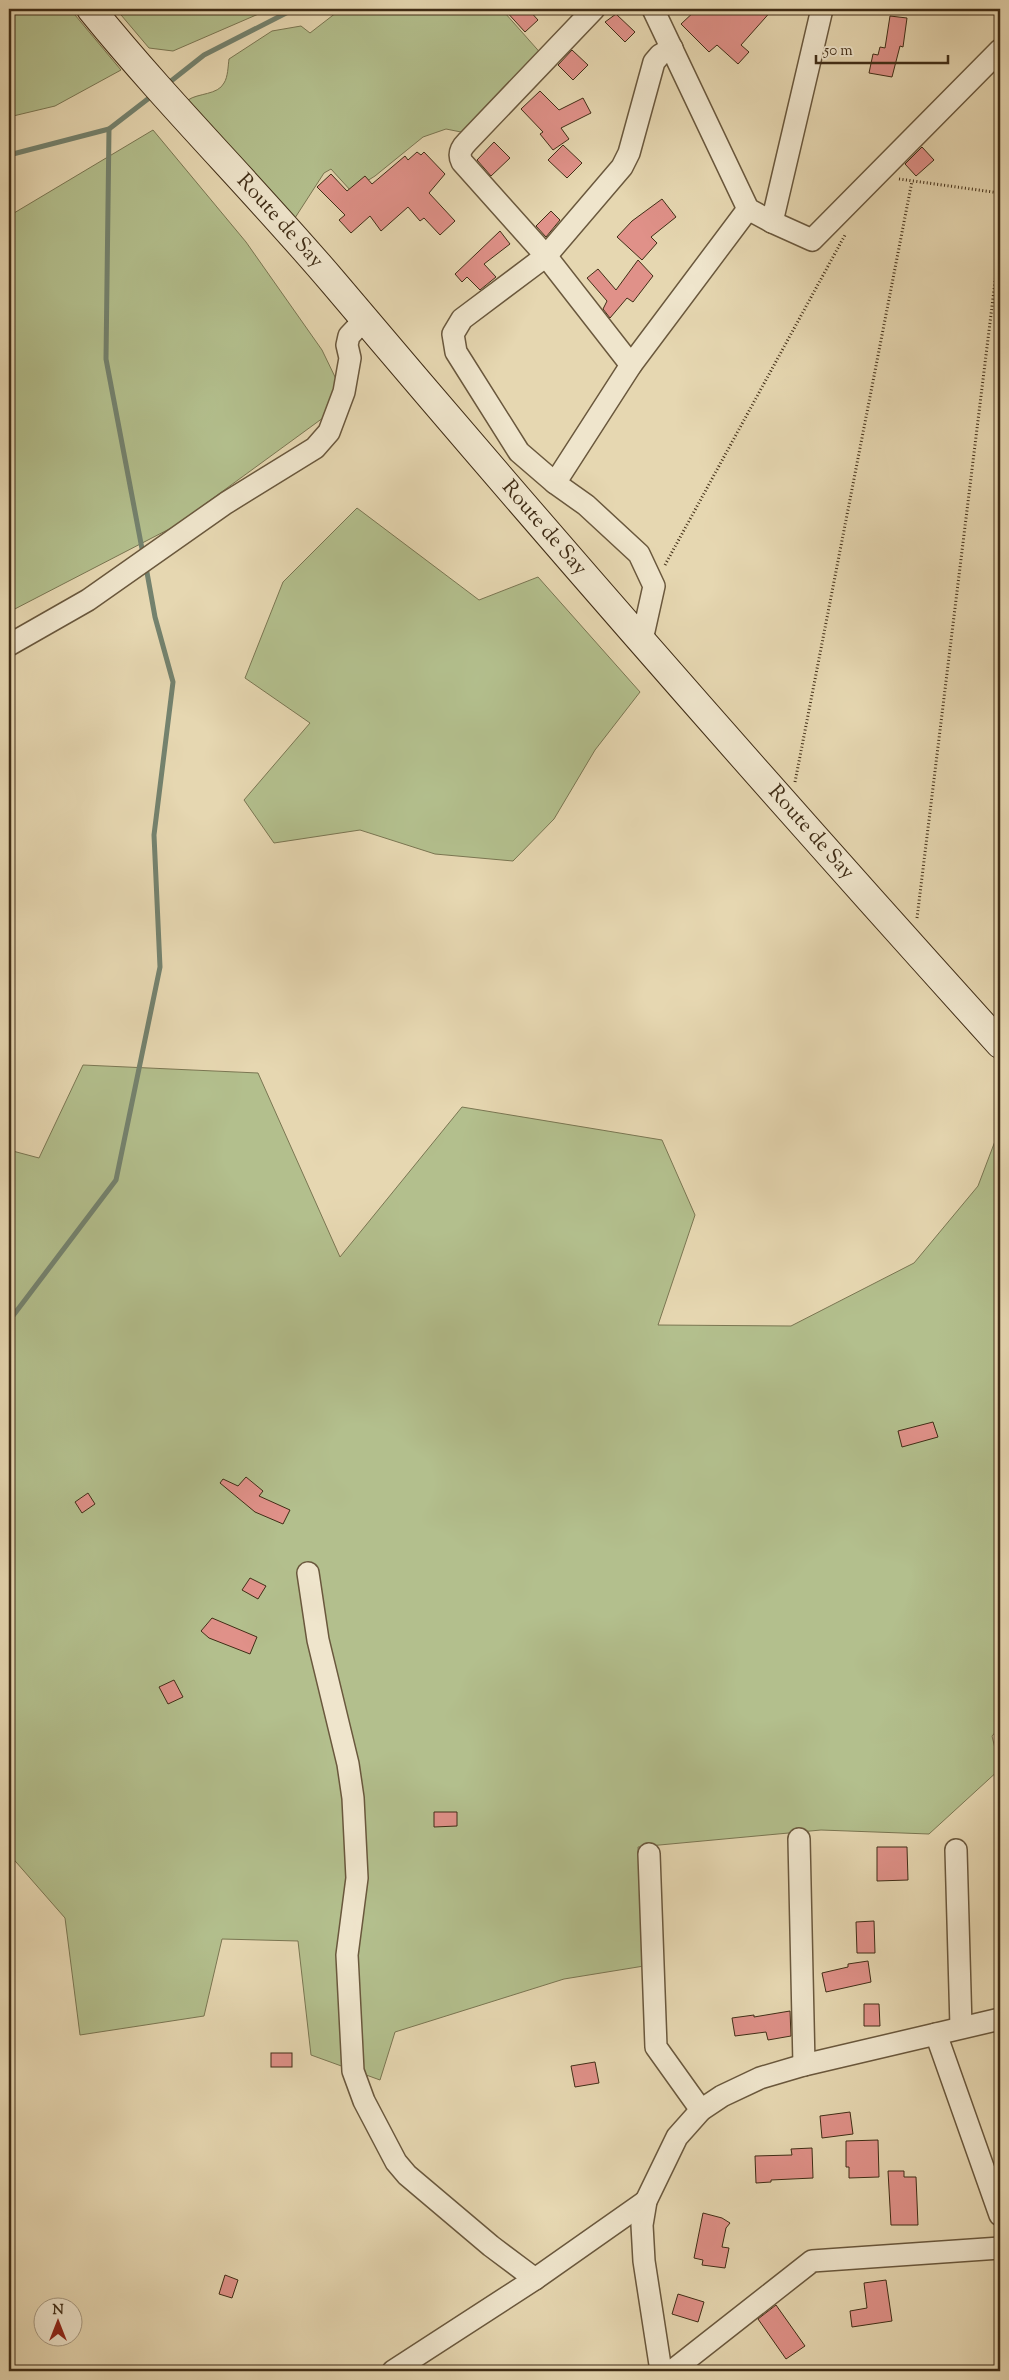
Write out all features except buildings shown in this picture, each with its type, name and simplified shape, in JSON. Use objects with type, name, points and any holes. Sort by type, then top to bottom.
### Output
[{"type":"main road","name":"Route de Say","points":[[91,9],[131,58],[333,282],[642,640],[1000,1044]]},
{"type":"street","points":[[594,9],[466,142],[460,152],[462,162],[546,256],[631,365]]},
{"type":"street","points":[[653,9],[748,209],[812,240],[1000,50]]},
{"type":"street","points":[[772,222],[822,9]]},
{"type":"street","points":[[642,640],[654,586],[639,554],[586,505],[555,483],[519,452],[456,352],[453,334],[462,319],[546,256],[622,168],[629,153],[654,62],[660,55],[672,48]]},
{"type":"street","points":[[555,483],[631,365],[748,209]]},
{"type":"street","points":[[9,645],[88,600],[226,503],[268,479],[315,448],[329,432],[344,392],[350,358],[347,346],[348,336],[364,320]]},
{"type":"street","points":[[308,1573],[318,1640],[348,1764],[356,1824],[356,1878],[346,1955],[353,2071],[364,2100],[396,2162],[407,2175],[490,2246],[535,2279]]},
{"type":"street","points":[[799,1839],[804,2065]]},
{"type":"street","points":[[956,1850],[961,2027]]},
{"type":"street","points":[[649,1854],[656,2047],[701,2110]]},
{"type":"street","points":[[1000,2020],[961,2027],[804,2065],[760,2078],[722,2096],[701,2110],[677,2137],[646,2201],[642,2225],[644,2261],[662,2370],[812,2261],[1000,2248]]},
{"type":"street","points":[[936,2034],[992,2166],[1000,2215]]},
{"type":"street","points":[[393,2371],[535,2279],[646,2201]]},
{"type":"path","points":[[877,176],[1000,193]]},
{"type":"path","points":[[790,808],[912,181]]},
{"type":"path","points":[[654,586],[848,229]]},
{"type":"path","points":[[914,948],[1000,241]]},
{"type":"green space","points":[[9,9],[70,9],[121,70],[55,106],[9,117]]},
{"type":"green space","points":[[116,9],[270,9],[173,51],[149,48]]},
{"type":"green space","points":[[341,9],[508,9],[505,13],[544,57],[471,134],[446,129],[423,137],[375,176],[351,191],[331,169],[324,173],[293,221],[188,100],[213,92],[221,87],[228,71],[229,59],[272,31],[301,26],[310,33]]},
{"type":"green space","points":[[153,130],[246,242],[322,350],[337,381],[327,415],[175,526],[9,612],[9,216]]},
{"type":"green space","points":[[357,508],[479,600],[538,577],[640,692],[595,750],[554,819],[513,861],[435,854],[360,830],[274,843],[244,800],[310,723],[245,678],[283,582]]},
{"type":"green space","points":[[83,1065],[258,1073],[340,1257],[462,1107],[662,1140],[695,1215],[658,1325],[791,1326],[914,1263],[978,1186],[1000,1128],[1000,1606],[995,1612],[1000,1621],[1000,1727],[992,1736],[1000,1769],[929,1834],[821,1830],[638,1847],[644,1966],[564,1979],[395,2032],[380,2080],[311,2055],[298,1941],[222,1939],[204,2016],[80,2035],[65,1918],[9,1854],[9,1150],[39,1158]]},
{"type":"waterway","points":[[166,85],[204,55],[294,9]]},
{"type":"waterway","points":[[9,155],[109,129],[153,95]]},
{"type":"waterway","points":[[109,129],[106,359],[143,554]]},
{"type":"waterway","points":[[9,1321],[116,1180],[160,967],[154,835],[173,682],[155,617],[146,567]]}]
